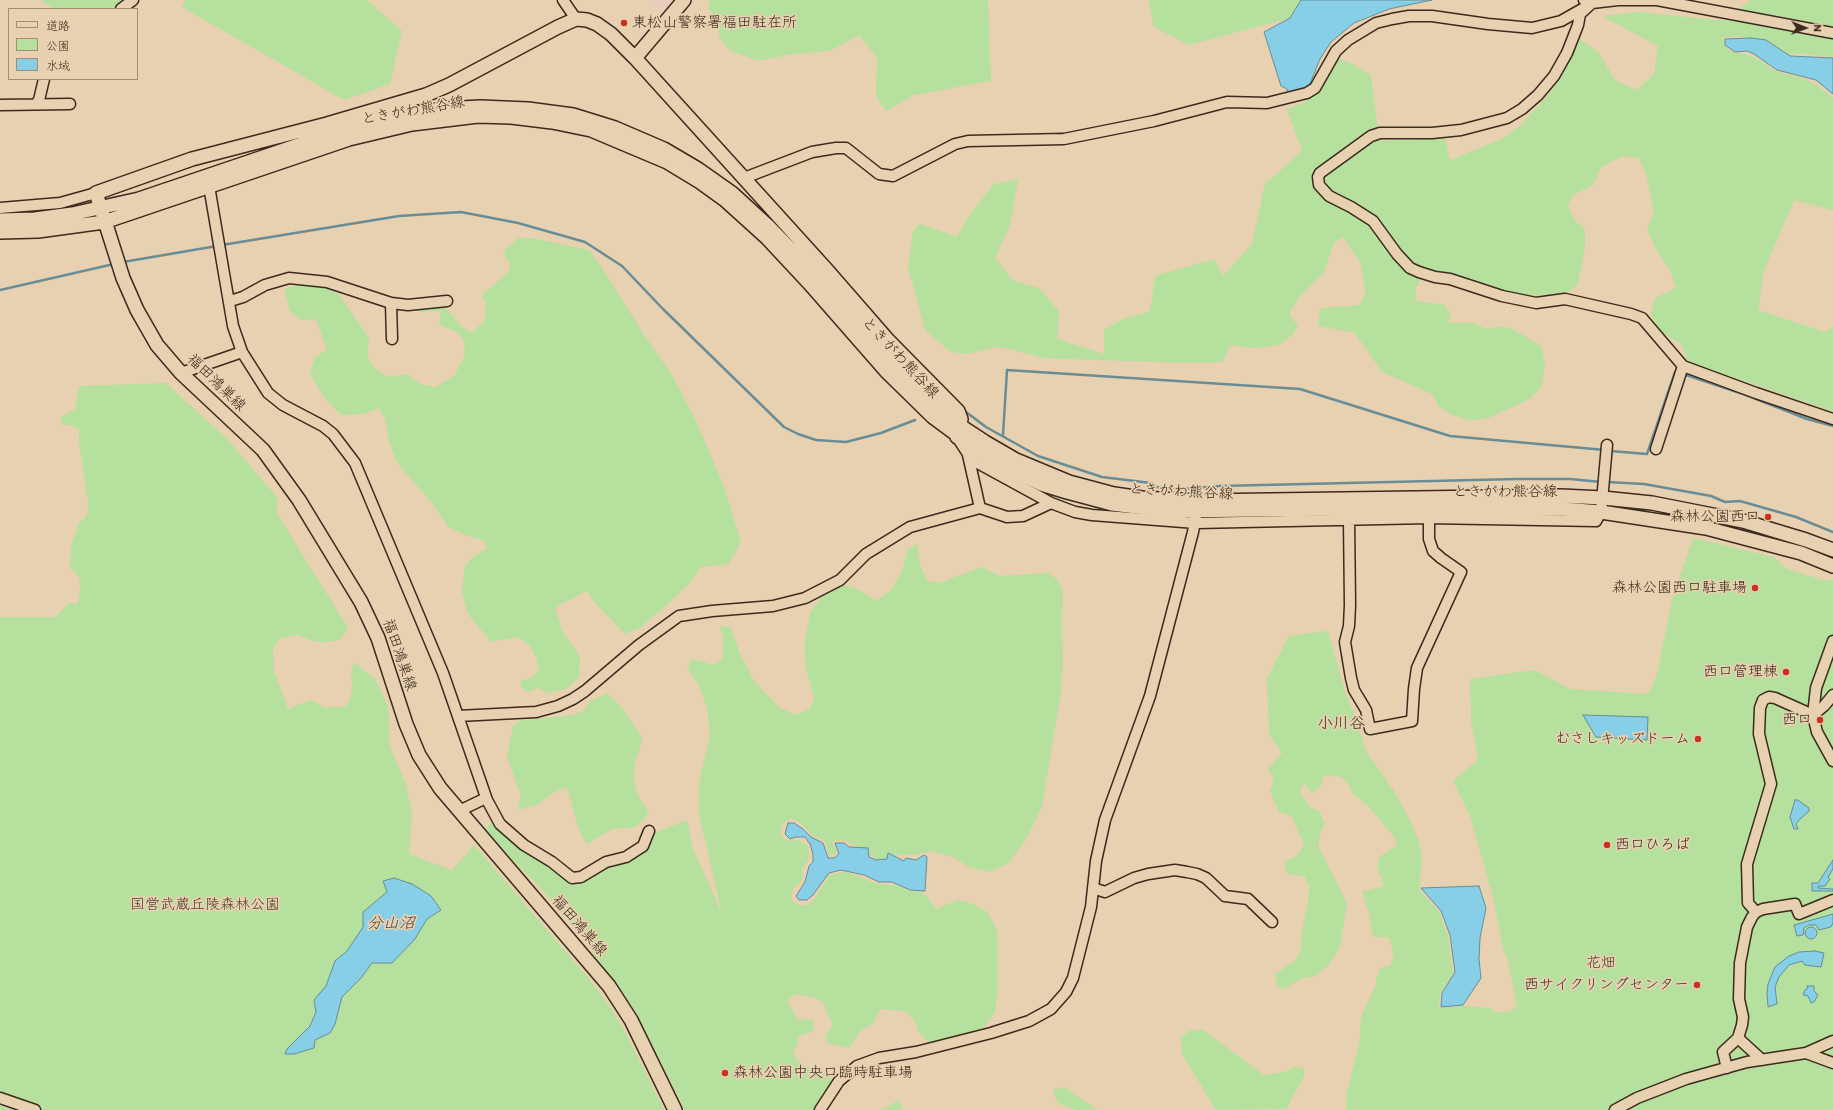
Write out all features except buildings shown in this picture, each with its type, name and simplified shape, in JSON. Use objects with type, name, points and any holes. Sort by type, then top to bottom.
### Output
[{"type":"main road","points":[[635,58],[684,0]]},
{"type":"main road","points":[[96,193],[192,159],[319,126],[426,95],[450,85],[558,27],[576,20],[587,20],[611,34],[635,58],[887,339],[958,410],[961,419],[954,426]]},
{"type":"main road","name":"ときがわ熊谷線","points":[[0,220],[43,218],[100,208],[181,185],[349,128],[395,117],[442,109],[480,107],[528,108],[573,115],[615,128],[664,149],[698,169],[732,193],[789,247],[954,426]]},
{"type":"main road","name":"ときがわ熊谷線","points":[[0,232],[38,231],[104,222],[349,139],[412,124],[450,118],[478,116],[511,117],[552,122],[591,130],[667,162],[700,182],[725,200],[767,238],[809,283],[886,371],[933,417],[985,442],[1016,460],[1069,482],[1197,512],[1428,513],[1562,509],[1601,512],[1706,528],[1786,549],[1833,566]]},
{"type":"main road","name":"福田鴻巣線","points":[[96,193],[123,278],[137,310],[157,345],[181,373],[263,450],[299,500],[361,602],[378,638],[404,718],[418,755],[440,788],[459,811],[609,986],[631,1020],[676,1110]]},
{"type":"main road","name":"ときがわ熊谷線","points":[[1197,512],[1554,496],[1603,498],[1652,503],[1736,519],[1798,537],[1833,550]]},
{"type":"street","points":[[122,8],[133,0]]},
{"type":"street","points":[[563,0],[576,20]]},
{"type":"street","points":[[744,178],[812,152],[836,148],[846,148],[879,174],[893,176],[955,144],[968,141],[1064,140],[1154,121],[1227,102],[1267,102],[1279,100],[1307,93],[1315,88],[1336,51],[1358,33],[1376,24],[1409,16],[1432,16],[1488,24],[1532,28],[1561,21],[1588,2],[1657,0],[1833,33]]},
{"type":"street","points":[[1588,2],[1580,14],[1578,25],[1567,53],[1554,76],[1538,95],[1522,109],[1507,118],[1461,130],[1432,133],[1380,134],[1371,136],[1320,173],[1318,177],[1318,185],[1329,196],[1351,207],[1373,221],[1397,254],[1410,268],[1435,277],[1450,279],[1502,296],[1529,302],[1536,303],[1565,299],[1631,314],[1642,318],[1683,366],[1833,419]]},
{"type":"street","points":[[36,104],[39,100],[44,80]]},
{"type":"street","points":[[0,105],[70,104]]},
{"type":"street","points":[[209,186],[234,326],[242,352],[268,393],[283,405],[323,426],[333,434],[355,463],[443,673],[486,798],[500,824],[524,845],[552,862],[572,878],[581,877],[606,862],[626,857],[643,846],[649,831]]},
{"type":"street","points":[[0,208],[60,203],[96,193]]},
{"type":"street","points":[[230,301],[243,297],[265,285],[289,278],[327,282],[391,303],[408,305],[447,300]]},
{"type":"street","points":[[391,303],[392,339]]},
{"type":"street","points":[[181,373],[242,352]]},
{"type":"street","points":[[1656,449],[1683,366]]},
{"type":"street","points":[[954,426],[968,454],[980,508]]},
{"type":"street","points":[[1601,512],[1607,445]]},
{"type":"street","points":[[968,454],[976,462],[1051,504],[1074,512],[1092,515],[1197,512],[1349,519],[1428,513],[1429,539],[1433,551],[1461,572],[1417,668],[1412,721],[1370,729],[1366,710],[1352,684],[1345,642],[1349,626],[1350,605],[1349,519]]},
{"type":"street","points":[[458,716],[536,712],[558,706],[585,691],[638,645],[679,616],[712,611],[773,606],[805,598],[840,580],[866,554],[910,527],[980,508],[1006,517],[1023,516],[1051,504]]},
{"type":"street","points":[[820,1110],[839,1081],[858,1066],[879,1058],[916,1052],[991,1033],[1029,1021],[1051,1009],[1066,992],[1073,978],[1089,914],[1096,862],[1105,820],[1150,696],[1197,512]]},
{"type":"street","points":[[1833,641],[1816,688],[1813,715],[1817,732],[1833,761]]},
{"type":"street","points":[[1813,715],[1824,706],[1833,695]]},
{"type":"street","points":[[1756,912],[1748,903],[1747,864],[1771,784],[1759,734],[1760,708],[1763,700],[1770,697],[1813,715]]},
{"type":"street","points":[[459,811],[486,798]]},
{"type":"street","points":[[1093,888],[1105,892],[1134,878],[1148,874],[1175,870],[1198,874],[1206,878],[1225,896],[1248,899],[1272,922]]},
{"type":"street","points":[[1727,1068],[1723,1052],[1738,1038],[1743,1017],[1739,999],[1740,963],[1747,927],[1756,912],[1763,909],[1795,904],[1799,914],[1833,900]]},
{"type":"street","points":[[1738,1038],[1762,1060]]},
{"type":"street","points":[[1615,1110],[1637,1098],[1679,1082],[1727,1068],[1762,1060],[1806,1053],[1833,1040]]},
{"type":"street","points":[[1806,1053],[1833,1063]]},
{"type":"street","points":[[0,1098],[35,1110]]},
{"type":"shaded area","points":[[649,0],[673,0],[663,11]]},
{"type":"green space","points":[[40,0],[127,0],[111,8],[53,8]]},
{"type":"green space","points":[[186,0],[367,0],[402,31],[390,84],[344,100],[182,7]]},
{"type":"green space","points":[[710,0],[988,0],[991,81],[914,95],[886,111],[876,96],[877,58],[859,35],[830,51],[792,54],[758,61],[729,50],[720,37],[714,17],[708,7]]},
{"type":"green space","points":[[1148,0],[1301,0],[1290,18],[1189,45],[1154,27]]},
{"type":"green space","points":[[1750,0],[1833,0],[1833,56],[1831,57],[1791,54],[1781,59],[1752,39],[1736,36],[1722,38],[1729,51],[1746,54],[1761,61],[1775,71],[1798,77],[1815,84],[1833,98],[1833,210],[1794,200],[1764,270],[1758,310],[1825,332],[1833,327],[1833,411],[1688,362],[1681,344],[1659,330],[1651,314],[1655,298],[1676,288],[1670,270],[1655,247],[1647,229],[1654,213],[1646,174],[1639,158],[1622,156],[1600,168],[1594,184],[1572,196],[1568,206],[1575,221],[1585,229],[1585,247],[1578,283],[1571,291],[1545,296],[1513,295],[1426,270],[1416,288],[1416,301],[1445,305],[1450,314],[1449,323],[1474,323],[1486,329],[1499,327],[1511,328],[1541,346],[1545,363],[1542,386],[1530,399],[1491,417],[1471,421],[1452,415],[1439,407],[1432,394],[1382,372],[1355,333],[1318,326],[1320,308],[1360,305],[1365,293],[1361,264],[1343,237],[1334,242],[1324,273],[1299,297],[1289,314],[1298,326],[1291,336],[1277,346],[1251,348],[1230,345],[1223,362],[1183,363],[1042,358],[1015,350],[995,347],[967,354],[951,352],[925,330],[908,267],[913,231],[920,224],[957,237],[968,217],[994,184],[1018,179],[1011,222],[995,258],[1014,281],[1039,288],[1059,311],[1057,339],[1104,354],[1104,330],[1123,319],[1150,311],[1155,276],[1214,259],[1223,276],[1252,244],[1265,184],[1302,151],[1287,109],[1306,102],[1320,87],[1339,59],[1351,63],[1371,75],[1379,141],[1445,138],[1450,160],[1502,139],[1521,125],[1555,87],[1579,38],[1599,53],[1615,80],[1637,90],[1654,74],[1658,46],[1602,16],[1638,12],[1726,21]]},
{"type":"green space","points":[[519,238],[532,238],[589,250],[603,269],[642,332],[672,375],[696,421],[725,489],[741,543],[728,564],[701,567],[689,584],[668,604],[641,627],[625,634],[594,602],[587,591],[555,607],[563,633],[580,656],[579,677],[568,688],[548,693],[538,688],[528,692],[520,687],[521,681],[531,678],[538,671],[537,659],[529,645],[517,637],[491,642],[468,614],[462,592],[465,566],[474,556],[487,549],[484,540],[468,536],[448,527],[432,503],[397,463],[388,438],[385,419],[379,408],[363,414],[341,415],[323,396],[310,374],[315,357],[327,350],[316,319],[302,320],[290,312],[284,289],[301,284],[322,283],[340,296],[369,338],[367,354],[373,367],[388,377],[407,374],[420,384],[435,387],[454,376],[464,357],[465,341],[457,332],[439,325],[441,311],[421,312],[413,304],[427,298],[438,302],[453,316],[460,326],[472,333],[485,320],[486,304],[482,295],[507,273],[511,267],[503,251]]},
{"type":"green space","name":"国営武蔵丘陵森林公園","points":[[166,383],[227,439],[278,498],[276,512],[348,628],[341,639],[330,642],[316,642],[298,635],[279,639],[273,649],[274,671],[288,709],[311,700],[325,708],[347,706],[352,691],[351,670],[354,662],[375,679],[388,707],[390,747],[406,785],[412,814],[409,854],[452,870],[474,845],[589,979],[611,1008],[624,1030],[664,1110],[0,1110],[0,617],[56,617],[69,603],[78,603],[80,589],[79,577],[70,567],[71,546],[79,522],[87,516],[88,502],[79,442],[79,429],[69,425],[62,425],[61,417],[75,409],[79,386]]},
{"type":"green space","name":"花畑","points":[[1693,538],[1774,557],[1785,568],[1822,580],[1833,580],[1833,1110],[1346,1110],[1346,1096],[1359,1044],[1361,1017],[1375,986],[1379,969],[1390,965],[1394,955],[1389,938],[1372,936],[1370,917],[1362,892],[1384,886],[1377,866],[1379,857],[1397,845],[1395,838],[1368,806],[1352,793],[1349,784],[1341,777],[1324,775],[1320,787],[1312,793],[1304,783],[1300,793],[1310,807],[1319,811],[1325,824],[1321,830],[1318,846],[1347,903],[1340,946],[1330,964],[1312,978],[1304,977],[1284,989],[1277,987],[1275,974],[1296,960],[1301,948],[1309,886],[1305,877],[1286,873],[1284,862],[1296,856],[1304,846],[1292,816],[1279,812],[1270,791],[1274,780],[1268,769],[1282,753],[1269,734],[1267,678],[1289,636],[1328,631],[1345,692],[1358,723],[1365,750],[1394,791],[1411,822],[1419,842],[1422,859],[1419,889],[1439,912],[1448,936],[1453,973],[1440,994],[1439,1008],[1461,1006],[1491,1008],[1496,1013],[1511,1011],[1517,1005],[1507,957],[1503,950],[1493,897],[1470,816],[1453,781],[1478,760],[1471,721],[1470,679],[1534,670],[1571,689],[1646,694],[1651,689],[1657,674],[1672,600]]},
{"type":"green space","points":[[917,544],[920,564],[927,581],[939,583],[982,567],[1000,576],[1048,573],[1058,580],[1063,594],[1063,666],[1060,697],[1042,806],[1026,839],[1008,864],[988,872],[969,867],[953,857],[931,851],[914,855],[899,854],[891,863],[878,860],[857,846],[843,840],[832,841],[837,853],[828,856],[826,842],[813,836],[802,824],[791,818],[782,824],[780,834],[787,841],[799,840],[808,846],[809,859],[802,869],[803,879],[793,889],[791,899],[800,906],[808,905],[815,898],[830,875],[847,872],[874,883],[900,886],[908,891],[920,891],[928,898],[936,909],[958,900],[973,904],[986,911],[995,925],[998,939],[998,985],[995,1012],[985,1026],[969,1035],[945,1042],[929,1043],[918,1031],[915,1021],[905,1011],[880,1009],[873,1024],[860,1031],[849,1048],[827,1043],[825,1035],[834,1023],[830,1020],[823,1002],[815,998],[795,994],[787,1001],[798,1020],[807,1019],[814,1021],[813,1031],[798,1036],[798,1044],[793,1052],[795,1058],[805,1066],[822,1071],[835,1080],[819,1110],[685,1110],[634,1008],[597,959],[586,940],[485,829],[493,820],[566,878],[571,886],[605,866],[640,854],[654,833],[687,820],[692,847],[722,913],[699,814],[699,783],[710,736],[707,708],[699,685],[687,667],[693,659],[714,665],[722,659],[723,638],[720,626],[731,627],[740,654],[755,682],[779,707],[795,715],[810,709],[814,697],[807,673],[804,647],[810,613],[821,597],[839,584],[858,589],[876,601],[891,590],[901,574],[908,549]]},
{"type":"green space","points":[[607,693],[622,708],[643,739],[635,761],[633,777],[639,798],[649,813],[636,827],[613,829],[586,844],[578,827],[567,787],[556,791],[537,805],[518,810],[521,796],[507,756],[513,726],[521,720],[567,716],[582,712],[591,701]]},
{"type":"green space","points":[[1202,1029],[1264,1075],[1286,1072],[1293,1067],[1304,1068],[1304,1076],[1286,1109],[1216,1110],[1182,1054],[1180,1038],[1189,1031]]},
{"type":"green space","points":[[1064,1087],[1097,1110],[1075,1110],[1057,1102],[1053,1090]]},
{"type":"green space","points":[[899,1100],[903,1110],[880,1110],[887,1107]]},
{"type":"water","points":[[1301,0],[1432,0],[1389,9],[1354,23],[1331,42],[1320,59],[1309,86],[1288,93],[1287,89],[1281,86],[1264,32],[1290,18]]},
{"type":"water","points":[[1751,38],[1766,40],[1790,56],[1833,58],[1833,94],[1816,80],[1777,70],[1754,54],[1747,51],[1735,52],[1725,45],[1725,39]]},
{"type":"water","points":[[1583,715],[1648,717],[1647,740],[1596,737]]},
{"type":"water","points":[[1795,800],[1798,800],[1809,808],[1809,811],[1796,824],[1798,829],[1794,829],[1790,817]]},
{"type":"water","points":[[788,823],[794,823],[811,837],[823,843],[828,858],[834,858],[839,854],[835,843],[844,843],[849,847],[868,848],[869,857],[876,860],[887,859],[888,853],[904,861],[906,858],[916,860],[924,855],[927,857],[925,891],[910,890],[892,882],[879,882],[864,875],[841,870],[829,873],[813,895],[807,900],[799,900],[796,896],[805,882],[809,866],[813,862],[813,854],[810,844],[805,837],[790,839],[785,834]]},
{"type":"water","points":[[1833,860],[1833,869],[1828,877],[1830,879],[1825,886],[1818,886],[1818,888],[1833,889],[1833,891],[1812,891],[1812,883],[1818,883]]},
{"type":"water","name":"分山沼","points":[[394,878],[412,884],[431,896],[441,910],[427,919],[415,939],[392,963],[372,963],[361,978],[342,997],[335,1024],[330,1033],[315,1040],[314,1048],[294,1054],[285,1054],[287,1049],[310,1026],[316,1012],[314,1000],[326,986],[335,961],[347,951],[363,927],[363,912],[387,892],[383,881]]},
{"type":"water","points":[[1479,886],[1486,908],[1480,938],[1479,959],[1481,978],[1463,1005],[1441,1007],[1442,993],[1455,972],[1450,935],[1441,911],[1421,888]]},
{"type":"water","points":[[1833,914],[1833,923],[1831,927],[1819,930],[1816,925],[1809,925],[1804,928],[1803,935],[1797,936],[1794,925]]},
{"type":"water","points":[[1809,927],[1813,927],[1817,933],[1813,939],[1809,939],[1805,935],[1805,931]]},
{"type":"water","points":[[1815,951],[1824,953],[1821,967],[1805,965],[1802,961],[1789,965],[1779,977],[1775,987],[1777,1004],[1768,1007],[1768,984],[1775,967],[1789,956],[1799,952]]},
{"type":"water","points":[[1807,986],[1814,986],[1814,991],[1818,995],[1814,1002],[1811,1003],[1808,996],[1803,995],[1805,990],[1808,988]]},
{"type":"waterway","points":[[222,245],[399,216],[461,212],[518,223],[585,242],[622,266],[663,309],[784,427],[798,434],[816,440],[846,442],[881,433],[915,420]]},
{"type":"waterway","points":[[123,262],[217,246]]},
{"type":"waterway","points":[[0,290],[114,264]]},
{"type":"waterway","points":[[1003,435],[1007,370],[1300,389],[1450,436],[1605,450]]},
{"type":"waterway","points":[[1610,451],[1647,454],[1675,372],[1678,373]]},
{"type":"waterway","points":[[1683,374],[1746,395],[1807,419],[1833,426]]},
{"type":"waterway","points":[[962,409],[986,427],[1038,456],[1102,477],[1151,483],[1156,487],[1181,489],[1220,486],[1517,479],[1570,479],[1602,482]]},
{"type":"waterway","points":[[1607,482],[1644,484],[1711,496],[1725,502],[1740,501],[1796,517],[1833,532]]},
{"type":"place","name":"東松山警察署福田駐在所","points":[[624,23]]},
{"type":"place","name":"森林公園西口","points":[[1768,517]]},
{"type":"place","name":"森林公園西口駐車場","points":[[1755,588]]},
{"type":"place","name":"西口管理棟","points":[[1786,672]]},
{"type":"place","name":"西口","points":[[1820,720]]},
{"type":"place","name":"むさしキッズドーム","points":[[1698,739]]},
{"type":"place","name":"西口ひろば","points":[[1607,845]]},
{"type":"place","name":"西サイクリングセンター","points":[[1697,985]]},
{"type":"place","name":"森林公園中央口臨時駐車場","points":[[725,1073]]},
{"type":"district","name":"小川谷","points":[[1341,724]]}]
